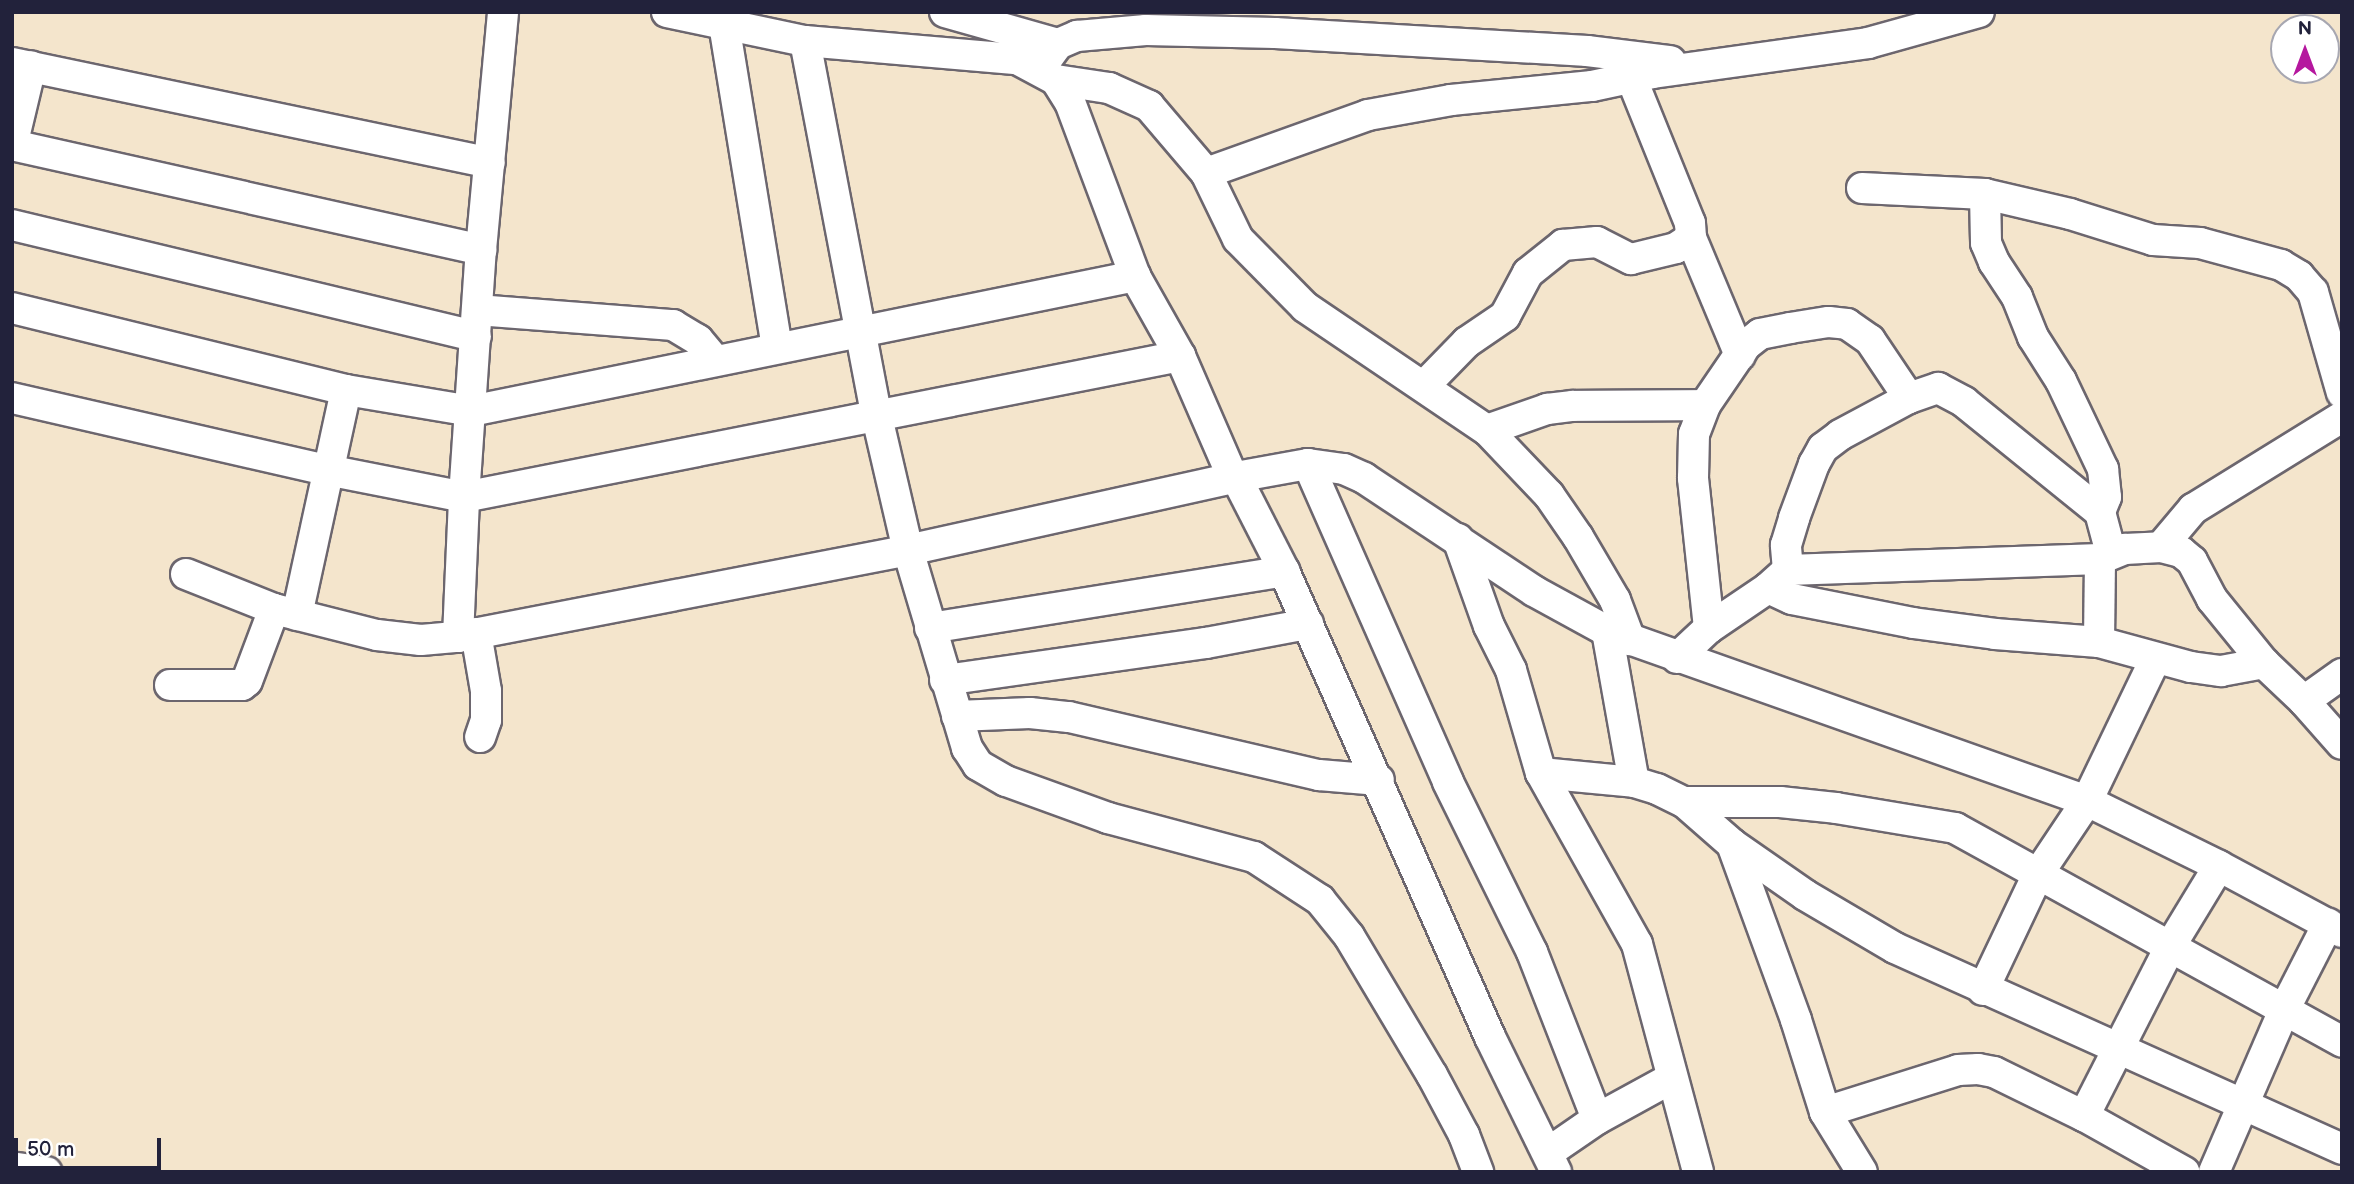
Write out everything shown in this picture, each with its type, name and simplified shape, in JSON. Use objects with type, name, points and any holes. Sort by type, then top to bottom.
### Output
[{"type":"street","points":[[480,737],[486,720],[486,691],[467,635],[464,497],[481,250],[503,12]]},
{"type":"street","points":[[667,12],[805,41],[1017,59],[1048,75],[1109,88],[1149,106],[1206,173],[1238,239],[1305,307],[1487,430],[1549,495],[1578,537],[1615,600],[1634,782]]},
{"type":"street","points":[[945,12],[1058,44],[1077,36],[1146,30],[1275,33],[1587,51],[1706,65]]},
{"type":"street","points":[[1206,173],[1368,115],[1451,100],[1592,86],[1706,65],[1868,43],[1979,12]]},
{"type":"street","points":[[724,24],[776,348]]},
{"type":"street","points":[[805,41],[877,417],[908,550],[967,748],[978,765],[990,774],[1108,818],[1254,856],[1320,900],[1349,936],[1432,1075],[1464,1135],[1478,1172]]},
{"type":"street","points":[[1048,75],[1058,44]]},
{"type":"street","points":[[481,250],[12,146],[22,64],[489,163]]},
{"type":"street","points":[[1048,75],[1070,102],[1135,276],[1180,356],[1230,471],[1236,477],[1284,571],[1379,780],[1490,1037],[1552,1162],[1597,1119],[1672,1078]]},
{"type":"street","points":[[1631,77],[1689,223],[1691,237],[1740,355]]},
{"type":"street","points":[[1862,188],[1985,194],[2070,214],[2153,240],[2200,243],[2281,265],[2299,276],[2313,292],[2342,393]]},
{"type":"street","points":[[1985,194],[1986,243],[1994,262],[2017,298],[2033,337],[2061,381],[2103,469],[2106,497],[2100,512],[2106,556],[2099,642]]},
{"type":"street","points":[[12,225],[476,323],[673,325],[698,340],[715,360]]},
{"type":"street","points":[[1424,385],[1467,342],[1505,316],[1528,273],[1563,245],[1597,242],[1631,259],[1676,248],[1691,237]]},
{"type":"street","points":[[12,308],[346,390],[471,411],[1135,276]]},
{"type":"street","points":[[1709,628],[1693,478],[1694,434],[1705,405],[1740,355],[1760,334],[1829,322],[1847,324],[1870,340],[1909,398]]},
{"type":"street","points":[[12,398],[327,470],[464,497],[1180,356]]},
{"type":"street","points":[[170,685],[242,685],[247,681],[285,612],[327,470],[346,390]]},
{"type":"street","points":[[2100,512],[1946,391],[1928,390],[1840,435],[1823,448],[1814,464],[1794,518],[1778,579],[1792,599],[1913,623],[1995,634],[2099,642],[2155,660],[2221,671],[2264,663]]},
{"type":"street","points":[[1487,430],[1547,410],[1573,406],[1705,405]]},
{"type":"street","points":[[2161,547],[2193,509],[2342,417]]},
{"type":"street","points":[[1308,464],[1448,782],[1532,952],[1597,1119]]},
{"type":"street","points":[[186,574],[285,612],[377,635],[421,640],[467,635],[908,550],[1236,477],[1308,464],[1344,469],[1364,478],[1534,591],[1618,636],[2087,800],[2335,928],[2284,1010],[2214,1172]]},
{"type":"street","points":[[1458,539],[1489,626],[1511,670],[1541,773],[1637,944],[1698,1172]]},
{"type":"street","points":[[1677,658],[1709,628],[1778,579],[2106,556],[2161,547],[2181,552],[2192,561],[2212,599],[2264,663],[2304,701],[2342,744]]},
{"type":"street","points":[[930,628],[1284,571]]},
{"type":"street","points":[[945,680],[1206,643],[1308,624]]},
{"type":"street","points":[[1983,990],[2038,874],[2087,800],[2155,660]]},
{"type":"street","points":[[2304,701],[2342,674]]},
{"type":"street","points":[[957,716],[1030,713],[1069,717],[1319,775],[1379,780]]},
{"type":"street","points":[[1541,773],[1634,782],[1684,803],[1732,844],[1805,895],[1895,948],[1983,990],[2118,1047],[2342,1149]]},
{"type":"street","points":[[1684,803],[1780,803],[1836,808],[1955,828],[2171,945],[2342,1042]]},
{"type":"street","points":[[1732,844],[1796,1020],[1825,1112],[1862,1172]]},
{"type":"street","points":[[2084,1116],[2171,945],[2219,866]]},
{"type":"street","points":[[1825,1112],[1958,1070],[1979,1069],[1994,1072],[2084,1116],[2184,1172]]},
{"type":"street","points":[[17,1167],[47,1172]]}]
